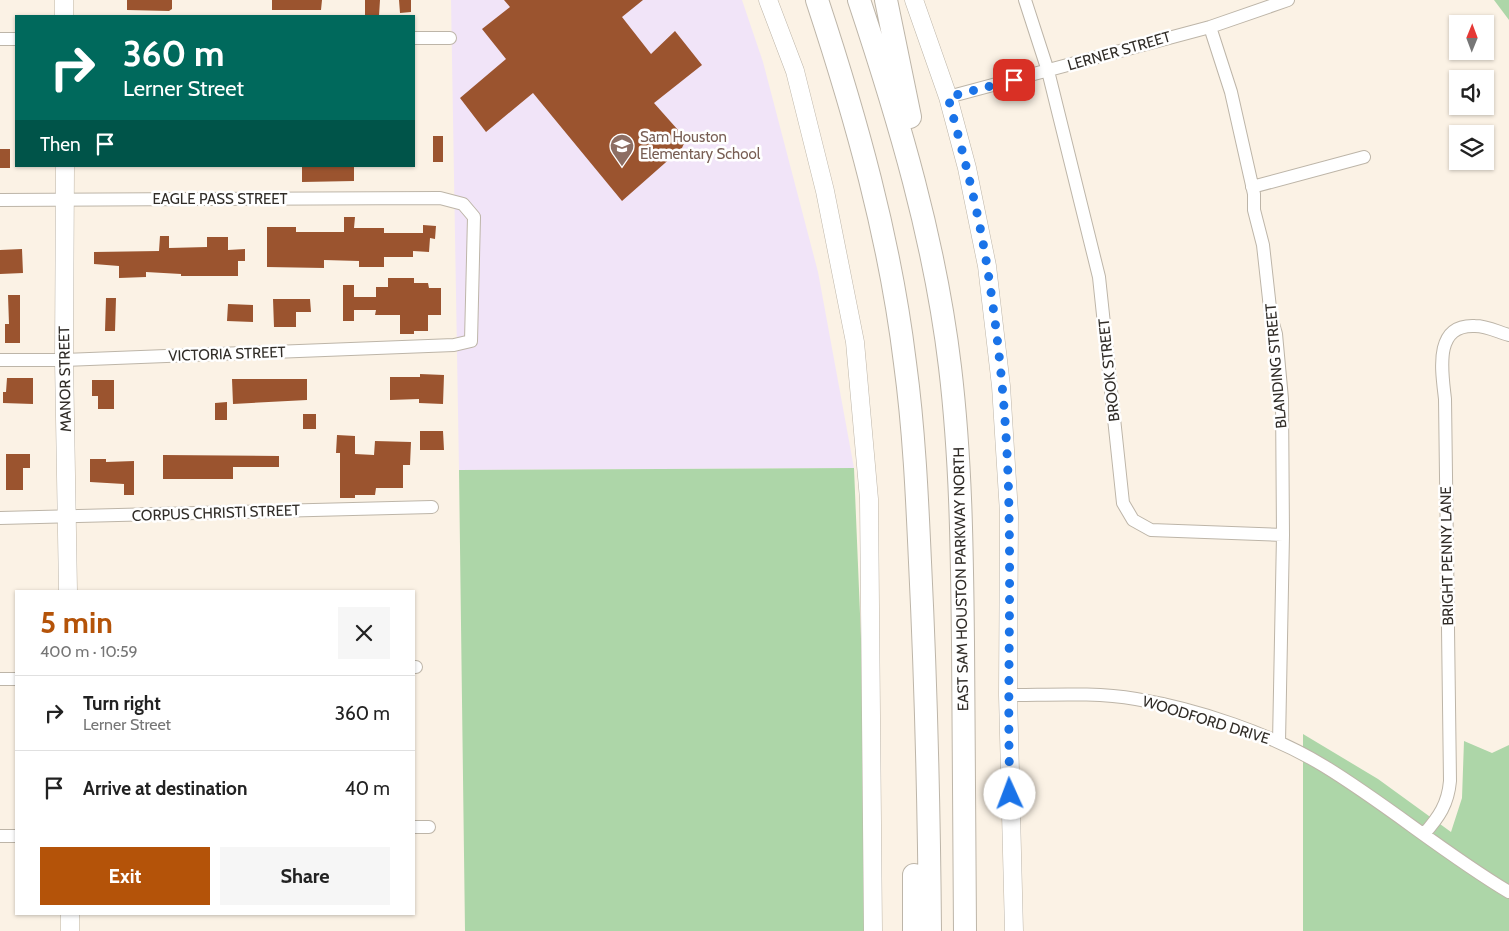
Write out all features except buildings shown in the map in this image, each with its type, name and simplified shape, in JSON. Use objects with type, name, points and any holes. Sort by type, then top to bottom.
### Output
[{"type":"highway","points":[[817,0],[863,152],[886,248],[905,362],[916,479],[927,702],[930,931]]},
{"type":"highway","name":"EAST SAM HOUSTON PARKWAY NORTH","points":[[859,0],[895,108],[916,185],[934,269],[950,365],[962,501],[965,931]]},
{"type":"highway","points":[[886,0],[915,147],[934,269]]},
{"type":"highway","points":[[914,931],[916,479]]},
{"type":"main road","points":[[64,0],[64,15]]},
{"type":"main road","points":[[768,0],[797,79],[825,191],[855,342],[868,500],[873,931]]},
{"type":"main road","points":[[914,0],[948,97],[967,168],[987,266],[1001,386],[1009,513],[1008,695],[1014,931]]},
{"type":"main road","name":"MANOR STREET","points":[[65,167],[64,360],[68,590]]},
{"type":"main road","points":[[70,915],[70,931]]},
{"type":"street","name":"BROOK STREET","points":[[1025,0],[1048,71],[1099,277],[1126,508],[1133,520],[1151,530],[1283,535]]},
{"type":"street","name":"LERNER STREET","points":[[948,97],[1048,71],[1147,42],[1210,27],[1288,0]]},
{"type":"street","name":"BLANDING STREET","points":[[1210,27],[1231,92],[1252,187],[1254,210],[1263,245],[1282,399],[1283,535],[1279,742]]},
{"type":"street","points":[[415,38],[450,38]]},
{"type":"street","points":[[0,39],[15,39]]},
{"type":"street","points":[[1252,187],[1364,157]]},
{"type":"street","name":"EAGLE PASS STREET","points":[[0,200],[440,198],[464,204],[474,217],[471,342],[454,345]]},
{"type":"street","name":"BRIGHT PENNY LANE","points":[[1424,834],[1439,817],[1446,804],[1450,782],[1445,399],[1442,363],[1444,343],[1456,330],[1474,325],[1509,336]]},
{"type":"street","name":"VICTORIA STREET","points":[[0,360],[64,360],[454,345]]},
{"type":"street","name":"CORPUS CHRISTI STREET","points":[[0,518],[432,507]]},
{"type":"street","points":[[0,679],[15,679]]},
{"type":"street","name":"WOODFORD DRIVE","points":[[1008,695],[1083,694],[1136,699],[1200,715],[1279,742],[1323,765],[1473,870],[1509,892]]},
{"type":"street","points":[[415,827],[428,827]]},
{"type":"street","points":[[0,836],[15,836]]},
{"type":"shaded area","name":"Sam Houston Elementary School","points":[[451,0],[742,0],[763,62],[818,272],[854,468],[459,470]]},
{"type":"green space","points":[[1494,0],[1509,0],[1509,20]]},
{"type":"green space","points":[[854,468],[867,784],[866,931],[465,931],[459,470]]},
{"type":"green space","points":[[1303,734],[1378,779],[1451,832],[1462,798],[1464,741],[1492,753],[1509,745],[1509,931],[1303,931]]},
{"type":"place","name":"Sam Houston Elementary School","points":[[622,167]]},
{"type":"route","points":[[1010,794],[1008,695],[1009,513],[1001,386],[987,266],[967,168],[948,97],[1014,80]]}]
